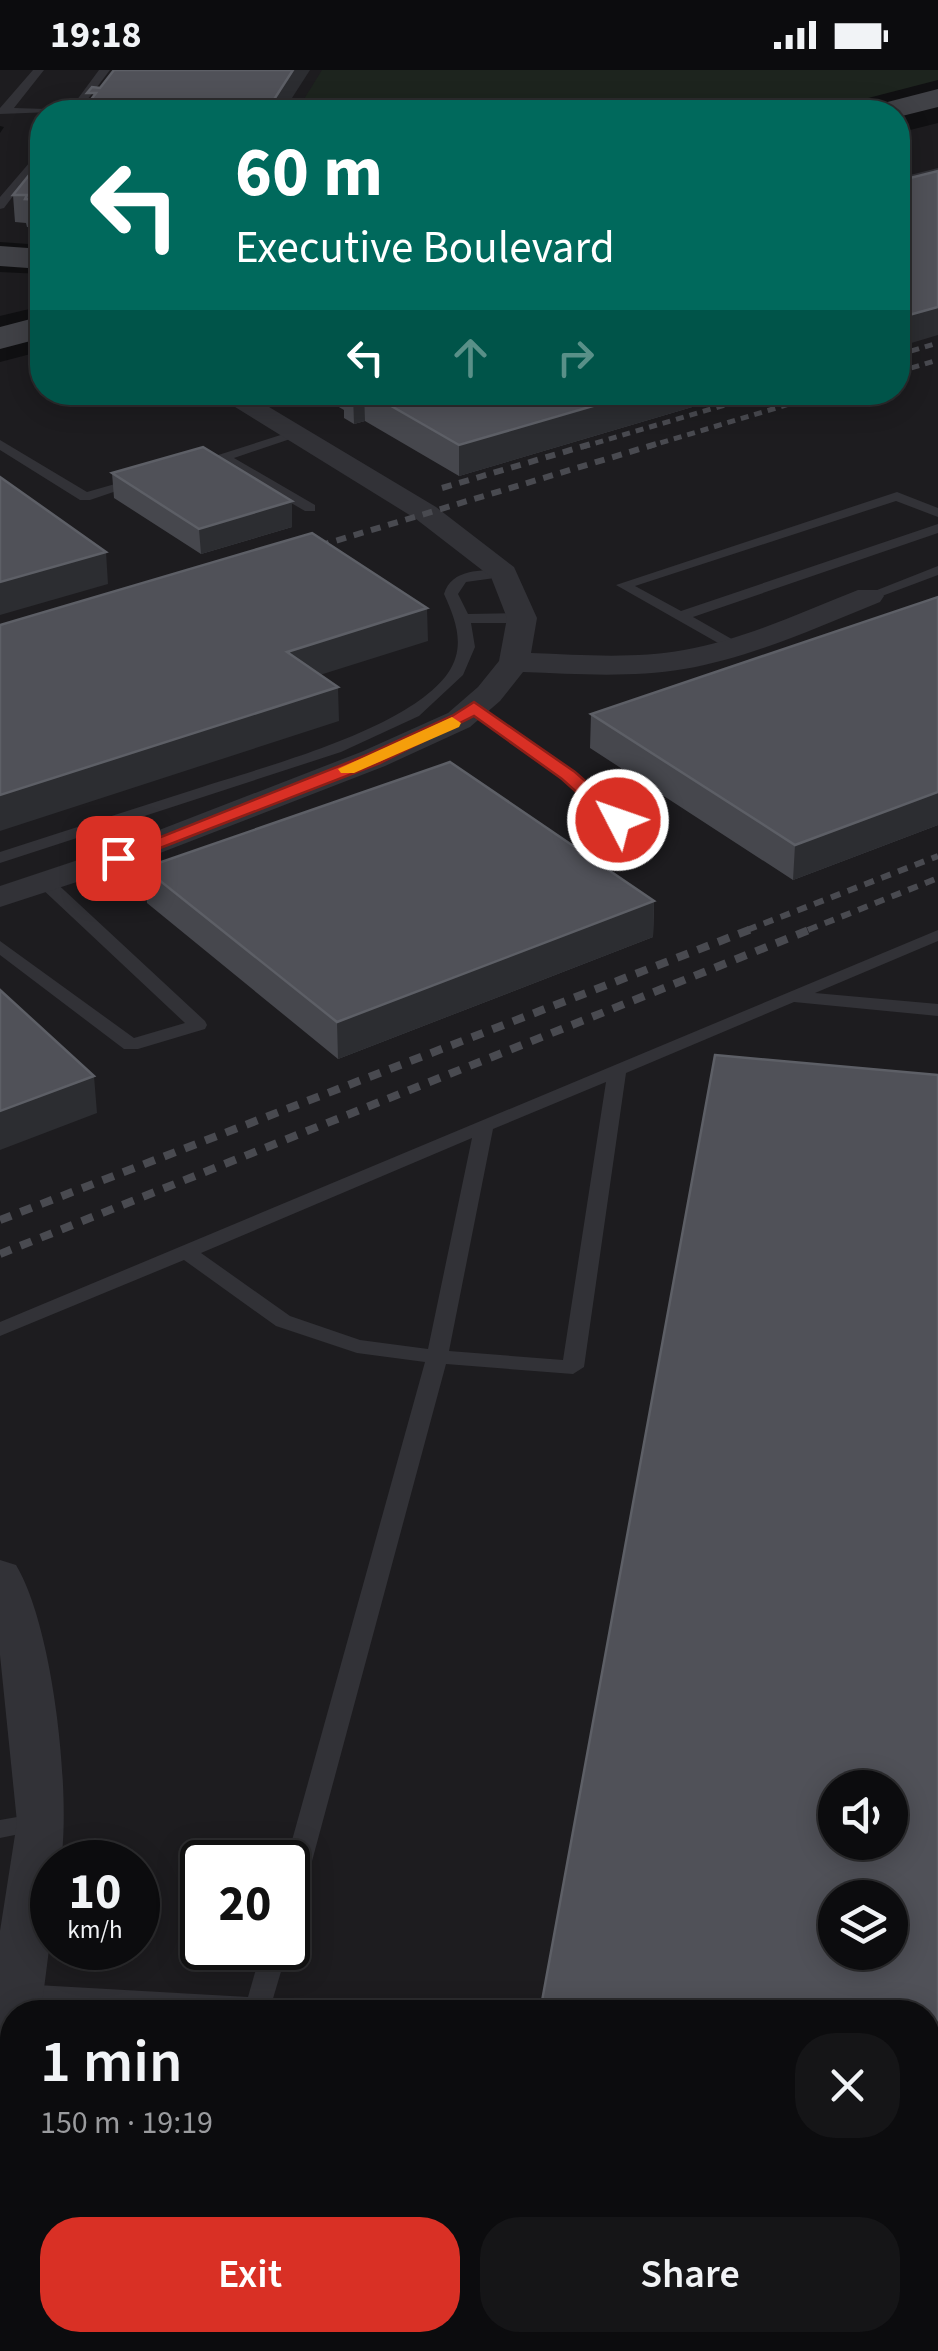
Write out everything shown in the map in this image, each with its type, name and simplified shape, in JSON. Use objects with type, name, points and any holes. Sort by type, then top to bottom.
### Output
[{"type":"street","points":[[910,106],[935,101]]},
{"type":"street","points":[[0,256],[30,257]]},
{"type":"street","points":[[0,338],[30,330]]},
{"type":"street","points":[[0,897],[90,867],[373,759],[446,726],[474,707],[514,662],[522,618],[504,573],[426,514],[245,405]]},
{"type":"street","points":[[514,662],[619,665],[686,659],[781,631],[870,596]]},
{"type":"street","points":[[0,1576],[21,1632],[21,1826],[15,2000]]},
{"type":"lane","points":[[3,111],[39,70]]},
{"type":"lane","points":[[81,100],[105,70]]},
{"type":"lane","points":[[3,111],[30,112]]},
{"type":"lane","points":[[0,205],[30,166]]},
{"type":"lane","points":[[910,178],[938,171]]},
{"type":"lane","points":[[188,467],[295,435]]},
{"type":"lane","points":[[0,444],[85,498],[154,477]]},
{"type":"lane","points":[[222,457],[310,508]]},
{"type":"lane","points":[[732,645],[623,585],[897,496],[938,513]]},
{"type":"lane","points":[[681,616],[938,528]]},
{"type":"lane","points":[[870,596],[938,570]]},
{"type":"lane","points":[[0,858],[334,750],[414,714],[454,675],[467,647],[463,619],[451,594],[454,584],[462,578],[504,573]]},
{"type":"lane","points":[[463,619],[522,618]]},
{"type":"lane","points":[[474,707],[568,776],[618,820]]},
{"type":"lane","points":[[414,714],[446,726]]},
{"type":"lane","points":[[62,839],[90,867]]},
{"type":"lane","points":[[0,946],[131,1045],[198,1025],[45,882]]},
{"type":"lane","points":[[0,1330],[938,935]]},
{"type":"lane","points":[[791,997],[938,1010]]},
{"type":"lane","points":[[186,1252],[283,1322],[357,1346],[437,1357],[573,1367],[617,1070]]},
{"type":"lane","points":[[305,1840],[437,1357],[484,1126]]},
{"type":"lane","points":[[261,2000],[269,1970]]},
{"type":"shaded area","points":[[0,70],[329,70],[312,100],[30,100],[30,244],[0,242],[0,133],[4,127],[0,126]]},
{"type":"shaded area","points":[[322,70],[938,70],[938,80],[860,100],[303,100]]},
{"type":"shaded area","points":[[938,123],[938,2000],[0,2000],[0,362],[30,354],[30,405],[910,405],[910,130]]},
{"type":"shaded area","points":[[0,272],[30,273],[30,309],[0,316]]},
{"type":"building","points":[[114,70],[293,70],[274,100],[91,100],[96,93],[87,93],[92,87],[100,88]]},
{"type":"building","points":[[938,171],[938,307],[910,315],[910,178]]},
{"type":"building","points":[[30,174],[30,199],[25,199],[27,195],[13,195]]},
{"type":"building","points":[[390,405],[596,405],[459,445]]},
{"type":"building","points":[[203,447],[292,501],[199,529],[112,473]]},
{"type":"building","points":[[0,477],[106,552],[0,582]]},
{"type":"building","points":[[312,533],[427,608],[287,652],[338,687],[0,795],[0,625]]},
{"type":"building","points":[[938,597],[938,792],[795,845],[591,714]]},
{"type":"building","points":[[450,762],[654,901],[337,1022],[144,868]]},
{"type":"building","points":[[0,990],[94,1076],[0,1111]]},
{"type":"building","points":[[715,1055],[938,1075],[938,2000],[542,2000]]},
{"type":"railway","points":[[910,351],[938,343]]},
{"type":"railway","points":[[910,368],[938,360]]},
{"type":"railway","points":[[582,447],[725,405]]},
{"type":"railway","points":[[647,447],[786,405]]},
{"type":"railway","points":[[442,488],[591,444]]},
{"type":"railway","points":[[302,551],[656,444]]},
{"type":"railway","points":[[747,930],[938,856]]},
{"type":"railway","points":[[808,930],[938,878]]},
{"type":"railway","points":[[0,1220],[754,928]]},
{"type":"railway","points":[[0,1254],[814,928]]},
{"type":"slow traffic","points":[[348,769],[452,723]]},
{"type":"route","points":[[118,858],[373,759],[459,720],[474,707],[568,776],[618,820]]}]
